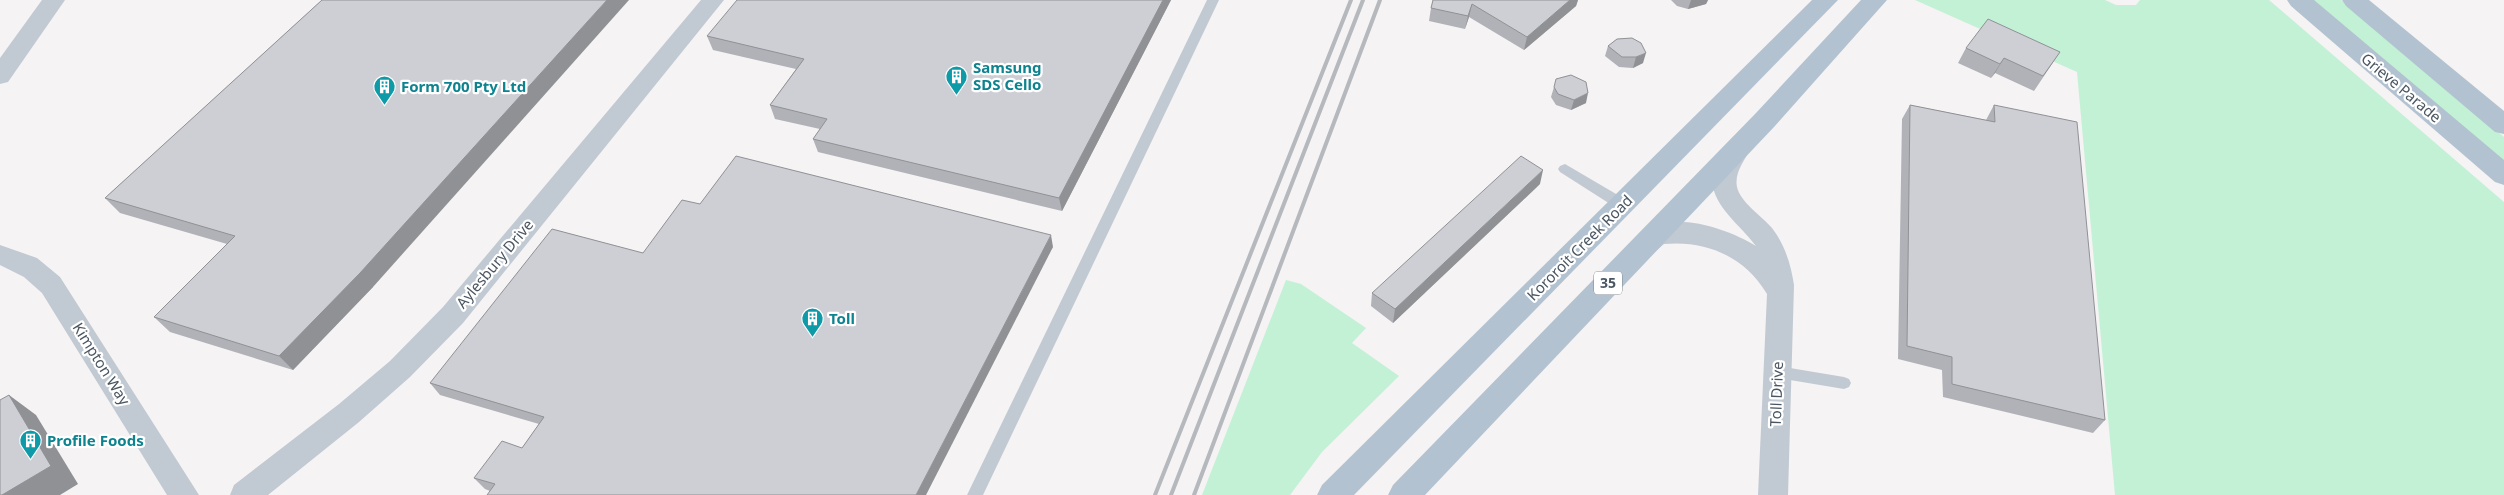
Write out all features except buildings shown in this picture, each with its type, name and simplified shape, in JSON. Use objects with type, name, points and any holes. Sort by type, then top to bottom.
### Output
[{"type":"main road","name":"Kororoit Creek Road","points":[[1334,495],[1826,0]]},
{"type":"main road","name":"35","points":[[1404,495],[1744,142],[1875,0]]},
{"type":"main road","points":[[2285,0],[2328,36],[2384,74]]},
{"type":"main road","name":"Grieve Parade","points":[[2299,0],[2504,175]]},
{"type":"main road","points":[[2354,0],[2504,125]]},
{"type":"street","points":[[0,76],[54,0]]},
{"type":"street","name":"Aylesbury Drive","points":[[245,495],[349,413],[400,369],[453,315],[713,0]]},
{"type":"street","name":"Toll Drive","points":[[1744,142],[1724,169],[1724,185],[1732,204],[1762,235],[1772,251],[1778,266],[1781,293],[1773,495]]},
{"type":"street","points":[[1642,248],[1658,235],[1676,233],[1695,234],[1717,239],[1736,247],[1764,267],[1781,293]]},
{"type":"street","name":"Kimpton Way","points":[[0,255],[20,260],[38,271],[51,285],[184,495]]},
{"type":"lane","points":[[975,495],[1213,0]]},
{"type":"lane","points":[[1565,168],[1623,205]]},
{"type":"lane","points":[[1778,372],[1844,383]]},
{"type":"green space","points":[[1915,0],[2105,0],[2116,5],[2136,5],[2140,0],[2269,0],[2504,202],[2504,495],[2115,495],[2077,72]]},
{"type":"green space","points":[[2311,0],[2341,0],[2504,137],[2504,164]]},
{"type":"green space","points":[[1286,280],[1301,284],[1366,328],[1352,343],[1399,376],[1322,452],[1290,495],[1202,495]]},
{"type":"railway","points":[[1155,495],[1351,0]]},
{"type":"railway","points":[[1171,495],[1363,0]]},
{"type":"railway","points":[[1194,495],[1380,0]]},
{"type":"place","name":"Samsung SDS Cello","points":[[957,96]]},
{"type":"place","name":"Form 700 Pty Ltd","points":[[385,106]]},
{"type":"place","name":"Toll","points":[[813,338]]},
{"type":"place","name":"Profile Foods","points":[[31,460]]}]
